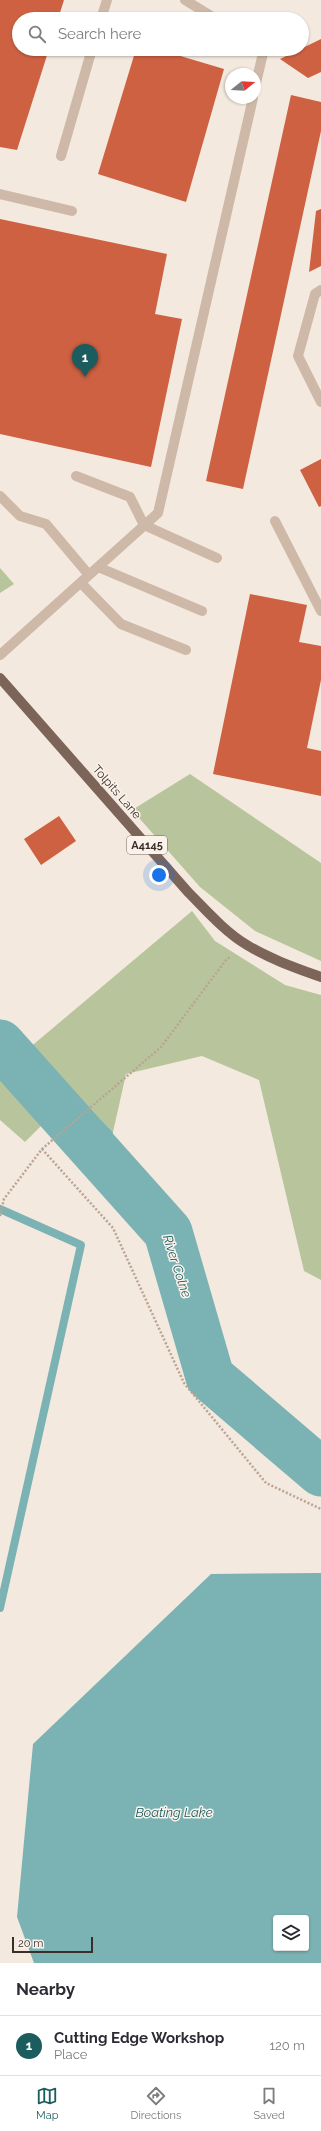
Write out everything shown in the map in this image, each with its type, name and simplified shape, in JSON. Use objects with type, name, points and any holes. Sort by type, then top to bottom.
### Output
[{"type":"main road","name":"Tolpits Lane","points":[[0,678],[188,892],[219,923],[247,945],[292,967],[321,977]]},
{"type":"lane","points":[[103,12],[107,0]]},
{"type":"lane","points":[[185,0],[205,12]]},
{"type":"lane","points":[[61,156],[90,56]]},
{"type":"lane","points":[[260,68],[262,56]]},
{"type":"lane","points":[[0,655],[158,513],[252,104]]},
{"type":"lane","points":[[0,194],[72,211]]},
{"type":"lane","points":[[321,290],[314,294],[298,356],[321,402]]},
{"type":"lane","points":[[76,476],[130,496],[144,525],[217,558]]},
{"type":"lane","points":[[0,496],[20,516],[46,524],[89,575]]},
{"type":"lane","points":[[275,521],[321,612]]},
{"type":"lane","points":[[98,567],[202,611]]},
{"type":"lane","points":[[81,583],[121,624],[186,650]]},
{"type":"path","points":[[0,1216],[4,1200],[42,1149],[161,1048],[226,960],[247,945]]},
{"type":"path","points":[[42,1149],[113,1228],[184,1383],[266,1483],[321,1509]]},
{"type":"green space","points":[[0,568],[14,584],[0,593]]},
{"type":"green space","points":[[190,774],[321,863],[321,961],[255,931],[200,887],[132,810]]},
{"type":"green space","points":[[192,911],[215,941],[285,985],[321,995],[321,1280],[304,1271],[259,1080],[202,1056],[126,1074],[113,1132],[28,1049]]},
{"type":"green space","points":[[0,1078],[42,1125],[25,1142],[0,1120]]},
{"type":"water","points":[[0,1020],[113,1132],[101,1187],[0,1078]]},
{"type":"water","name":"Boating Lake","points":[[321,1573],[321,1963],[34,1963],[17,1917],[33,1744],[211,1574]]},
{"type":"building","points":[[0,0],[64,0],[60,12],[12,12],[12,56],[47,56],[17,150],[0,147]]},
{"type":"building","points":[[321,39],[321,72],[308,78],[280,59],[286,56],[309,56],[309,45]]},
{"type":"building","points":[[134,56],[180,56],[224,69],[186,202],[98,174]]},
{"type":"building","points":[[291,95],[321,102],[321,131],[243,489],[206,481]]},
{"type":"building","points":[[321,209],[321,266],[309,272],[316,211]]},
{"type":"building","points":[[0,219],[167,254],[155,314],[182,319],[151,467],[0,434]]},
{"type":"building","points":[[321,459],[321,506],[319,507],[300,470]]},
{"type":"building","points":[[250,594],[307,605],[299,642],[321,646],[321,680],[307,748],[321,751],[321,796],[213,774]]},
{"type":"building","points":[[59,816],[76,841],[41,865],[24,839]]},
{"type":"waterway","name":"River Colne","points":[[0,1044],[168,1232],[210,1377],[321,1472]]},
{"type":"waterway","points":[[0,1209],[81,1245],[0,1608]]},
{"type":"place","name":"Cutting Edge Workshop","points":[[85,377]]}]
